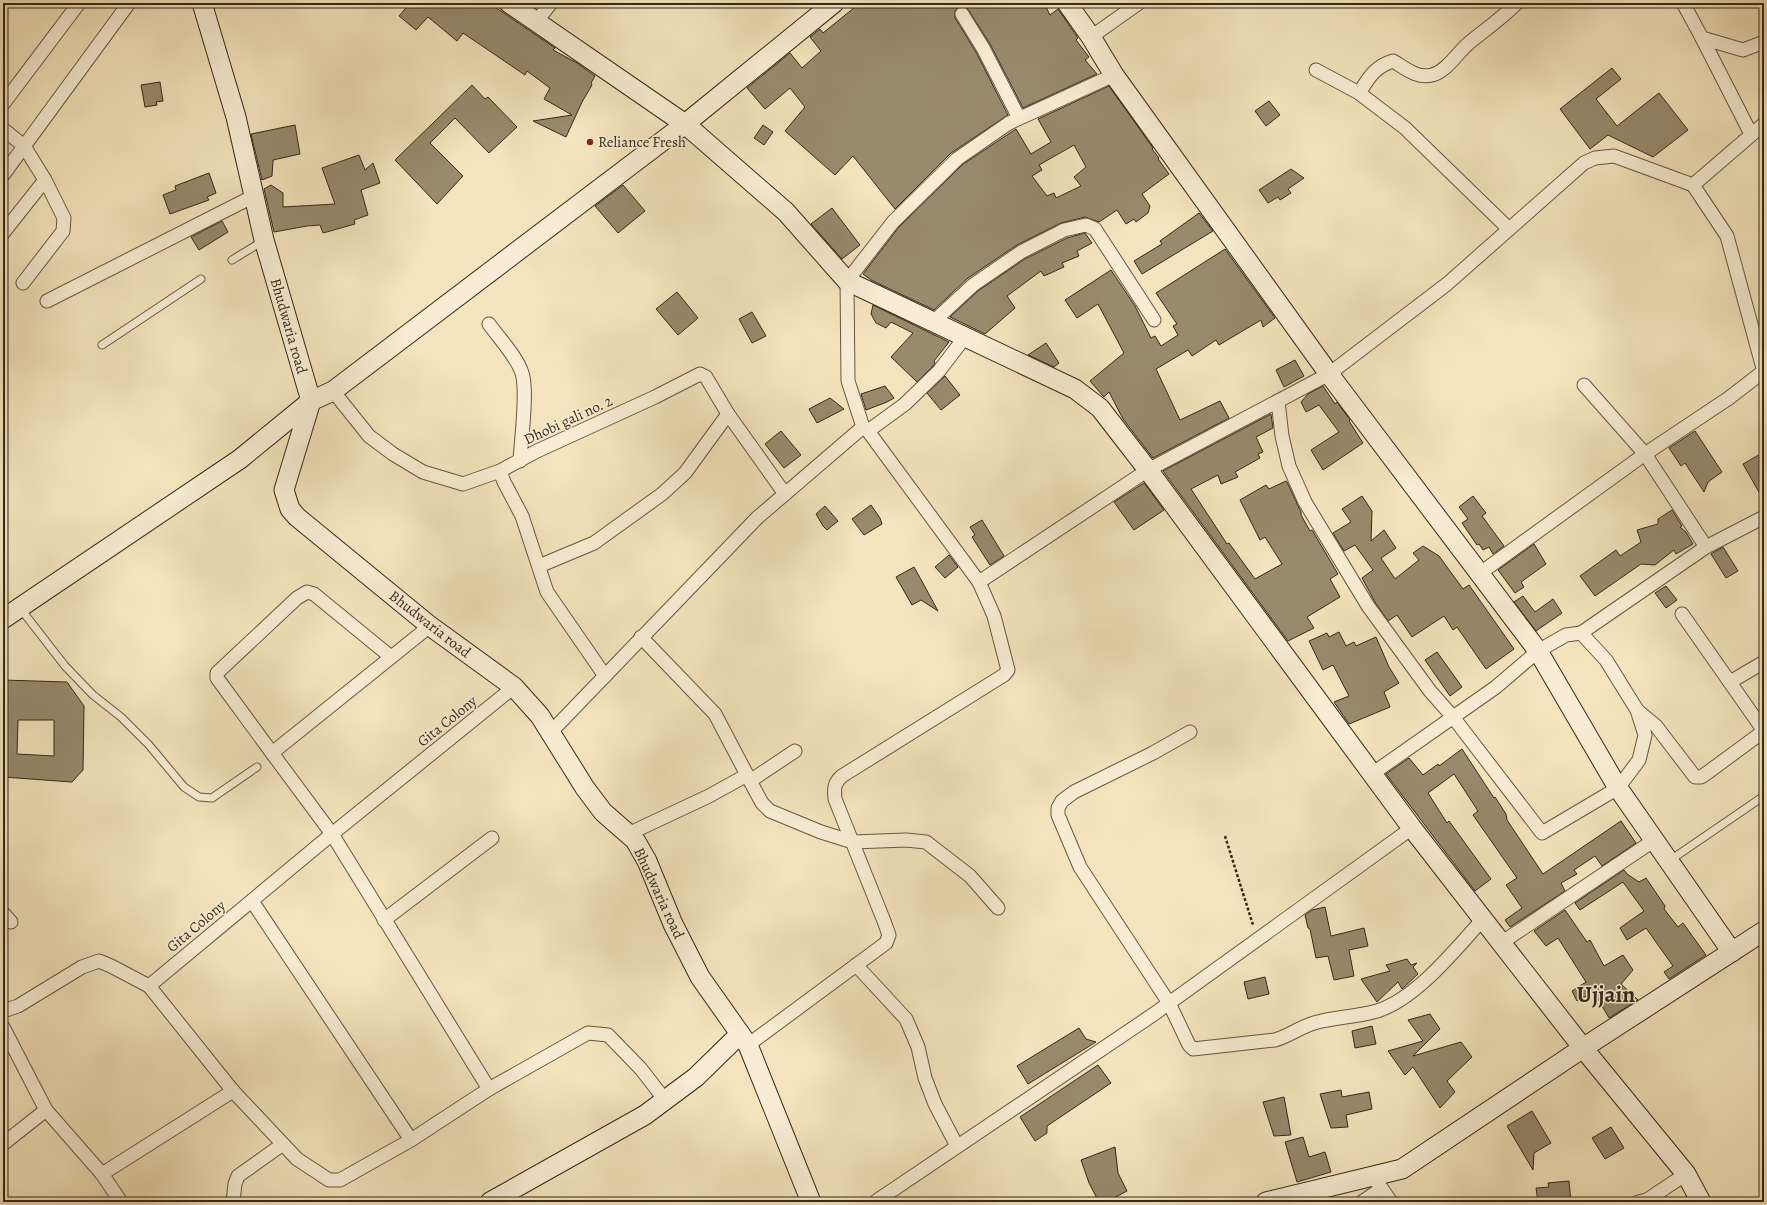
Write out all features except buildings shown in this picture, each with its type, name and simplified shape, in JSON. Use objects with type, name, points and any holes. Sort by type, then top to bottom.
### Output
[{"type":"street","points":[[3,104],[79,3]]},
{"type":"street","points":[[3,175],[130,3]]},
{"type":"street","name":"Bhudwaria road","points":[[202,3],[236,118],[264,240],[311,401],[284,490],[290,509],[297,517],[430,626],[514,687],[540,716],[585,788],[603,812],[635,840],[647,861],[673,924],[700,977],[744,1040],[811,1202]]},
{"type":"street","points":[[509,3],[684,124],[786,212],[848,282],[1074,389],[1100,408],[1148,470],[1412,828],[1583,1048],[1686,1174],[1701,1202]]},
{"type":"street","points":[[536,22],[551,3]]},
{"type":"street","points":[[3,619],[240,459],[311,401],[333,391],[684,124],[834,3]]},
{"type":"street","points":[[1067,3],[1091,37],[1114,75],[1329,374],[1478,574],[1538,651],[1618,788],[1653,841],[1732,952]]},
{"type":"street","points":[[1091,37],[1139,3]]},
{"type":"street","points":[[1359,93],[1382,64],[1393,61],[1419,76],[1433,75],[1443,69],[1468,44],[1501,19],[1517,3]]},
{"type":"street","points":[[1683,3],[1750,134]]},
{"type":"street","points":[[962,14],[980,42],[1020,118]]},
{"type":"street","points":[[1702,38],[1743,50],[1764,42]]},
{"type":"street","points":[[1316,70],[1359,93],[1405,128],[1510,229]]},
{"type":"street","points":[[490,1202],[645,1115],[744,1040],[856,965],[886,943],[889,935],[835,798],[834,789],[836,781],[1004,675],[1008,670],[994,616],[979,582],[866,429],[848,381],[848,282],[893,222],[957,160],[1010,123],[1114,75]]},
{"type":"street","points":[[1693,185],[1750,134],[1764,124]]},
{"type":"street","points":[[3,129],[24,146],[45,180],[64,218],[63,231],[23,283]]},
{"type":"street","points":[[979,582],[1148,470],[1329,374],[1447,284],[1584,163],[1596,158],[1614,156],[1693,185],[1727,236],[1764,371],[1729,398],[1645,454],[1478,574]]},
{"type":"street","points":[[3,233],[45,180]]},
{"type":"street","points":[[47,301],[254,196]]},
{"type":"street","points":[[933,322],[972,285],[1021,252],[1064,230],[1086,225],[1095,229],[1154,320]]},
{"type":"street","points":[[489,324],[517,364],[522,374],[524,389],[520,461]]},
{"type":"street","points":[[550,733],[757,518],[866,429],[910,398],[939,371],[965,337]]},
{"type":"street","name":"Dhobi gali no. 2","points":[[333,391],[369,436],[393,454],[423,472],[463,484],[500,471],[537,451],[655,397],[700,374],[706,377],[728,414],[785,494]]},
{"type":"street","points":[[1584,385],[1645,454],[1706,547]]},
{"type":"street","points":[[1278,401],[1282,436],[1289,466],[1305,502],[1368,606],[1430,691],[1542,833],[1618,788],[1639,760],[1644,741],[1645,735],[1637,710],[1606,660],[1581,632]]},
{"type":"street","points":[[539,566],[594,543],[662,494],[685,473],[728,414]]},
{"type":"street","points":[[500,471],[504,482],[522,516],[547,592],[605,676]]},
{"type":"street","points":[[1372,774],[1496,687],[1538,651],[1566,635],[1581,632],[1706,547],[1764,517]]},
{"type":"street","points":[[391,657],[314,594],[307,592],[297,598],[217,673],[217,678],[332,834],[489,1089]]},
{"type":"street","points":[[1637,710],[1656,726],[1695,777],[1701,777],[1764,731],[1682,614]]},
{"type":"street","points":[[272,753],[430,626]]},
{"type":"street","points":[[641,638],[715,714],[762,803],[770,811],[821,832],[853,842],[906,840],[926,842],[970,876],[998,908]]},
{"type":"street","points":[[1730,682],[1764,662]]},
{"type":"street","name":"Gita Colony","points":[[149,986],[332,834],[514,687]]},
{"type":"street","points":[[1190,732],[1153,753],[1074,792],[1062,801],[1058,808],[1058,815],[1080,867],[1169,1003],[1189,1045],[1193,1049],[1199,1050],[1285,1037],[1316,1022],[1365,1014],[1392,1005],[1434,972],[1483,920]]},
{"type":"street","points":[[628,834],[748,778],[795,751]]},
{"type":"street","points":[[875,1202],[1169,1003],[1412,828]]},
{"type":"street","points":[[384,920],[492,838]]},
{"type":"street","points":[[1501,943],[1653,841]]},
{"type":"street","points":[[252,901],[411,1140]]},
{"type":"street","points":[[1266,1202],[1377,1182],[1402,1169],[1583,1048],[1764,931]]},
{"type":"street","points":[[3,1011],[18,1006],[82,967],[99,961],[111,966],[149,986],[233,1090],[282,1144],[297,1159],[329,1180],[340,1180],[411,1140],[489,1089],[588,1033],[608,1034],[641,1069],[665,1100]]},
{"type":"street","points":[[856,965],[906,1019],[918,1047],[925,1078],[935,1104],[958,1146]]},
{"type":"street","points":[[3,1027],[46,1110],[102,1174],[121,1202]]},
{"type":"street","points":[[102,1174],[233,1090]]},
{"type":"street","points":[[3,1144],[46,1110]]},
{"type":"street","points":[[233,1202],[235,1184],[238,1176],[282,1144]]},
{"type":"street","points":[[1638,1202],[1647,1200],[1686,1174]]},
{"type":"street","points":[[1362,1202],[1377,1182]]},
{"type":"street","points":[[1377,1182],[1391,1202]]},
{"type":"lane","points":[[232,260],[264,240]]},
{"type":"lane","points":[[102,345],[201,279]]},
{"type":"lane","points":[[20,607],[64,666],[93,695],[121,717],[149,745],[189,791],[199,797],[212,798],[257,767]]},
{"type":"lane","points":[[1668,862],[1764,796]]},
{"type":"path","points":[[1225,836],[1257,939]]},
{"type":"place","name":"Reliance Fresh","points":[[590,142]]},
{"type":"district","name":"Ujjain","points":[[1606,994]]}]
